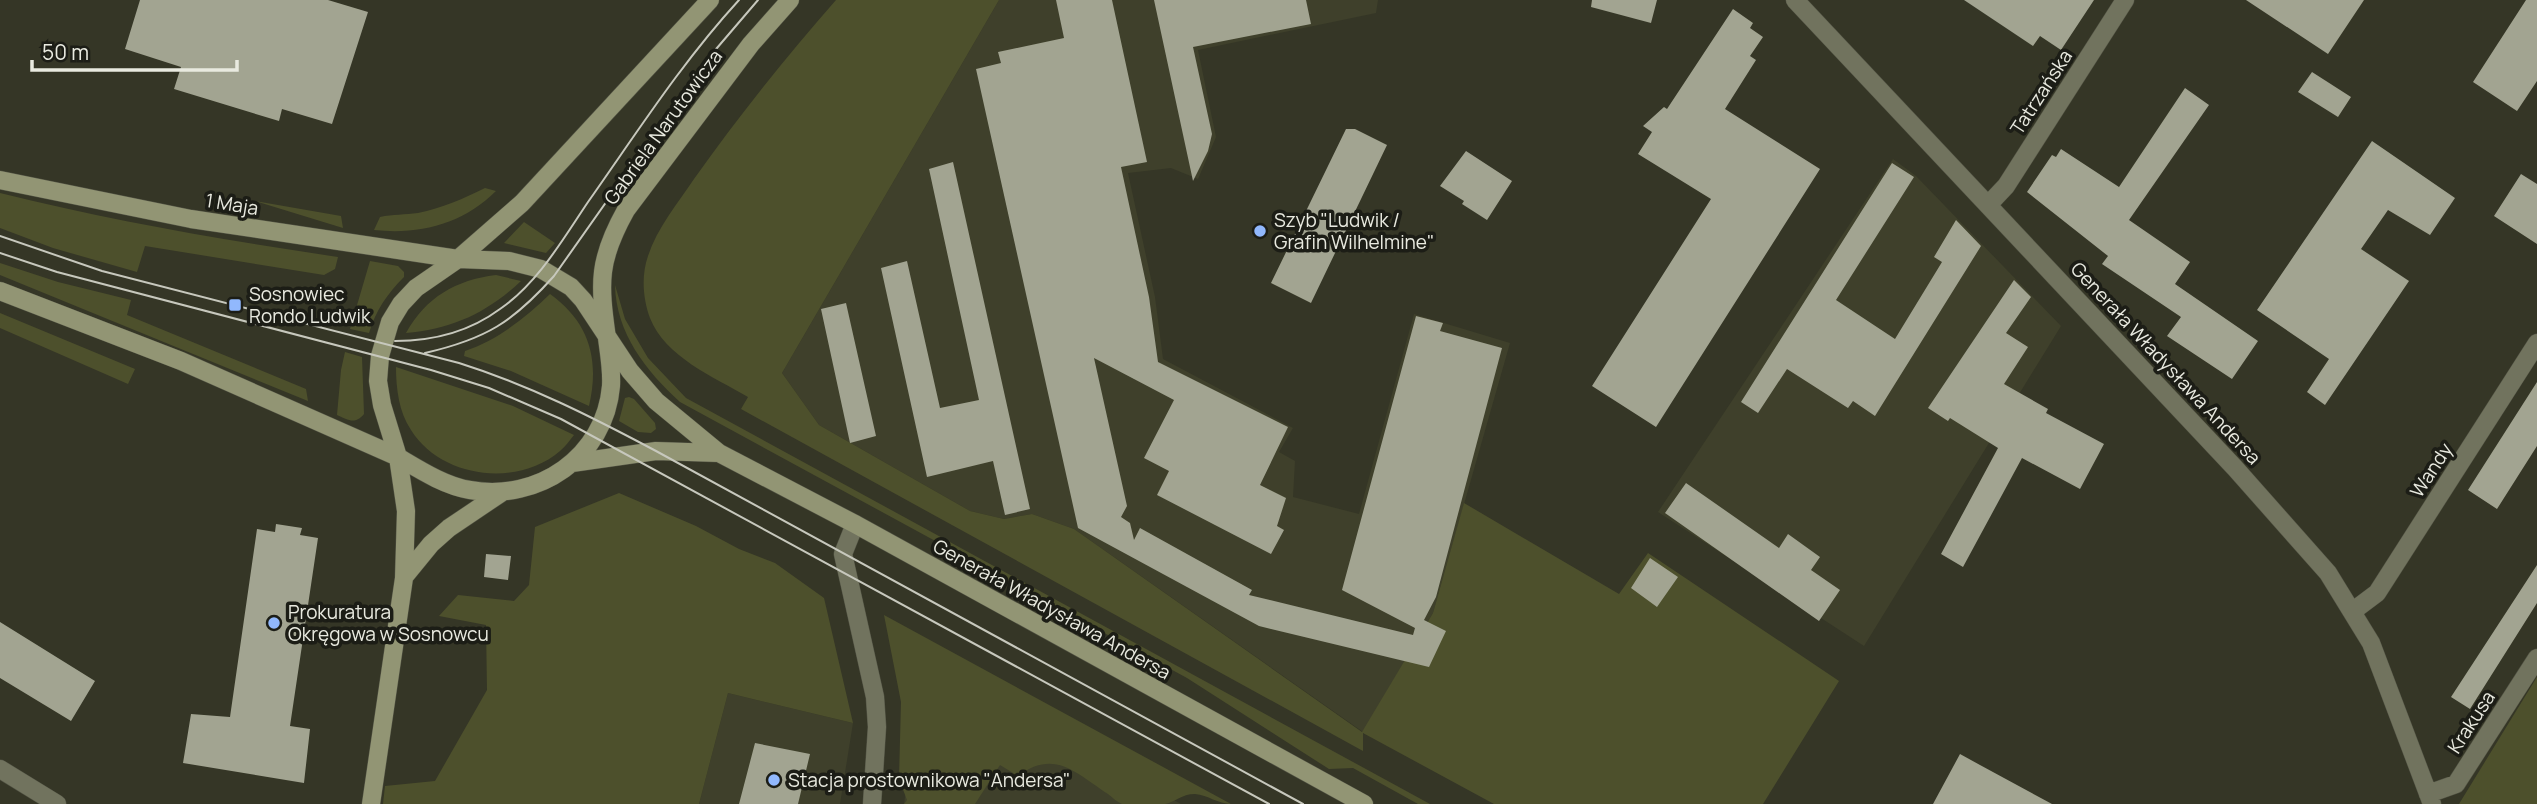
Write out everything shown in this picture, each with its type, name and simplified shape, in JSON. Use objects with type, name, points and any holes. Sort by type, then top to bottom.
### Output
[{"type":"main road","points":[[371,804],[404,578],[406,511],[398,457],[382,405],[378,381],[383,341],[401,304],[416,288],[458,259],[522,203],[710,0]]},
{"type":"main road","name":"Gabriela Narutowicza","points":[[606,336],[600,277],[613,234],[626,210],[751,44],[790,0]]},
{"type":"main road","name":"1 Maja","points":[[0,180],[191,219],[458,259]]},
{"type":"main road","points":[[0,291],[181,361],[468,490],[500,493],[521,491],[556,476],[572,463],[594,437],[611,387],[611,363],[606,336],[583,300],[570,287],[541,268],[501,260],[458,259]]},
{"type":"main road","name":"Generała Władysława Andersa","points":[[606,336],[630,371],[656,401],[719,453],[855,524],[1364,804]]},
{"type":"main road","name":"Generała Władysława Andersa","points":[[572,463],[656,451],[719,453]]},
{"type":"main road","points":[[404,578],[440,536],[500,493]]},
{"type":"street","name":"Generała Władysława Andersa","points":[[1795,0],[2235,468],[2328,573],[2371,643],[2430,799]]},
{"type":"street","name":"Tatrzańska","points":[[1989,204],[2006,186],[2125,0]]},
{"type":"street","name":"Wandy","points":[[2353,611],[2377,593],[2537,344]]},
{"type":"street","points":[[855,524],[843,554],[876,697],[877,727],[872,804]]},
{"type":"street","name":"Krakusa","points":[[2430,799],[2456,784],[2537,658]]},
{"type":"street","points":[[0,769],[57,804]]},
{"type":"shaded area","points":[[836,0],[999,0],[782,373],[819,425],[970,511],[1004,519],[1032,514],[1074,529],[1362,732],[1433,613],[1464,503],[1619,594],[1648,553],[1839,681],[1763,804],[1494,804],[1363,733],[1363,751],[741,409],[748,397],[692,365],[657,332],[644,295],[646,264],[662,226],[711,156]]},
{"type":"shaded area","points":[[999,0],[1378,0],[1376,13],[1198,50],[1216,137],[1198,179],[1171,168],[1128,173],[1155,297],[1163,359],[1293,428],[1279,452],[1295,461],[1293,497],[1359,514],[1414,314],[1510,343],[1433,613],[1363,732],[1074,529],[1032,514],[1004,519],[970,511],[819,425],[782,373]]},
{"type":"shaded area","points":[[1893,159],[1916,176],[2061,326],[1864,646],[1658,512]]},
{"type":"shaded area","points":[[485,188],[496,191],[469,212],[440,225],[408,231],[374,230],[380,217],[427,211]]},
{"type":"shaded area","points":[[0,193],[168,229],[338,257],[335,269],[324,275],[145,246],[137,272],[53,248],[0,228]]},
{"type":"shaded area","points":[[255,201],[341,216],[343,228]]},
{"type":"shaded area","points":[[524,222],[555,243],[546,253],[504,243]]},
{"type":"shaded area","points":[[370,261],[398,266],[404,272],[404,277],[383,303],[369,333],[350,329]]},
{"type":"shaded area","points":[[0,263],[58,282],[131,300],[127,315],[306,389],[308,401],[0,275]]},
{"type":"shaded area","points":[[496,275],[521,281],[495,302],[468,318],[439,328],[406,333],[423,309],[444,292],[468,281]]},
{"type":"shaded area","points":[[615,285],[625,319],[648,358],[686,398],[1430,804],[1418,804],[1353,768],[1329,769],[1187,678],[680,402],[635,350],[621,319]]},
{"type":"shaded area","points":[[550,294],[574,317],[588,343],[593,373],[589,406],[511,371],[464,356],[465,351],[489,341],[510,327]]},
{"type":"shaded area","points":[[0,313],[135,369],[128,384],[0,328]]},
{"type":"shaded area","points":[[345,352],[362,357],[364,414],[354,420],[337,415]]},
{"type":"shaded area","points":[[396,367],[513,406],[574,435],[560,451],[542,463],[523,470],[481,472],[460,467],[441,459],[424,446],[411,430],[399,400]]},
{"type":"shaded area","points":[[625,398],[634,399],[655,423],[656,429],[651,433],[638,432],[619,421]]},
{"type":"shaded area","points":[[619,493],[775,563],[824,598],[853,723],[728,693],[699,804],[383,804],[385,786],[435,781],[487,690],[486,625],[439,616],[458,595],[514,601],[529,585],[535,527]]},
{"type":"shaded area","points":[[884,615],[1231,804],[1195,794],[1165,804],[1122,804],[1076,772],[1055,764],[1043,764],[1018,776],[1000,765],[975,804],[904,804],[907,800],[899,779],[901,702]]},
{"type":"shaded area","points":[[910,644],[1181,804],[904,804],[914,736]]},
{"type":"shaded area","points":[[2537,677],[2537,804],[2459,804]]},
{"type":"shaded area","points":[[728,693],[853,723],[840,804],[699,804]]},
{"type":"building","points":[[140,0],[328,0],[368,12],[332,124],[282,109],[279,121],[174,89],[181,67],[125,49]]},
{"type":"building","points":[[1056,0],[1112,0],[1147,162],[1121,167],[1149,297],[1158,362],[1288,427],[1260,485],[1286,498],[1277,526],[1284,530],[1271,554],[1157,495],[1169,471],[1144,458],[1174,400],[1094,358],[1127,506],[1121,517],[1130,523],[1134,540],[1140,528],[1252,590],[1249,595],[1413,635],[1415,628],[1342,590],[1416,316],[1443,323],[1440,331],[1502,348],[1436,597],[1424,620],[1446,631],[1429,667],[1259,626],[1078,528],[976,69],[1001,63],[998,52],[1064,38]]},
{"type":"building","points":[[1154,0],[1306,0],[1311,24],[1193,47],[1212,134],[1208,151],[1193,181]]},
{"type":"building","points":[[1592,0],[1657,0],[1651,23],[1591,7]]},
{"type":"building","points":[[1964,0],[2094,0],[2061,50],[2040,36],[2033,46]]},
{"type":"building","points":[[2246,0],[2364,0],[2328,54]]},
{"type":"building","points":[[2526,0],[2537,0],[2537,81],[2517,111],[2473,82]]},
{"type":"building","points":[[1733,9],[1753,23],[1750,28],[1763,37],[1750,56],[1756,60],[1725,109],[1820,169],[1656,427],[1592,386],[1711,199],[1638,154],[1652,132],[1643,126],[1664,107],[1667,109]]},
{"type":"building","points":[[2312,72],[2351,97],[2338,117],[2298,92]]},
{"type":"building","points":[[2185,88],[2209,105],[2129,220],[2190,262],[2175,284],[2258,341],[2232,379],[2167,336],[2181,317],[2102,264],[2108,256],[2027,192],[2052,155],[2056,157],[2061,149],[2119,187]]},
{"type":"building","points":[[1346,129],[1355,129],[1387,145],[1311,303],[1271,283]]},
{"type":"building","points":[[2372,141],[2455,198],[2430,235],[2388,210],[2361,249],[2409,281],[2325,405],[2307,392],[2329,359],[2257,310]]},
{"type":"building","points":[[1466,151],[1512,181],[1487,220],[1440,186]]},
{"type":"building","points":[[953,162],[1030,509],[1005,515],[993,461],[927,477],[881,268],[907,261],[940,408],[979,400],[929,169]]},
{"type":"building","points":[[1892,163],[1914,177],[1836,300],[1895,339],[1942,262],[1934,257],[1956,220],[1981,246],[1875,416],[1853,401],[1848,408],[1787,369],[1758,413],[1741,402]]},
{"type":"building","points":[[2521,174],[2537,184],[2537,244],[2494,216]]},
{"type":"building","points":[[2014,280],[2031,297],[2006,333],[2028,347],[2004,384],[2048,409],[2046,413],[2104,444],[2080,489],[2022,458],[1963,567],[1941,554],[1998,448],[1950,418],[1948,421],[1928,408]]},
{"type":"building","points":[[846,303],[876,436],[850,443],[821,309]]},
{"type":"building","points":[[2537,382],[2537,446],[2497,509],[2468,490]]},
{"type":"building","points":[[1686,483],[1779,548],[1788,534],[1820,557],[1811,570],[1840,590],[1819,621],[1665,513]]},
{"type":"building","name":"Prokuratura Okręgowa w Sosnowcu","points":[[276,524],[302,528],[300,535],[318,538],[290,726],[310,729],[304,783],[183,763],[191,714],[230,717],[257,529],[275,532]]},
{"type":"building","points":[[486,554],[511,556],[508,580],[484,577]]},
{"type":"building","points":[[1650,558],[1678,577],[1657,607],[1631,588]]},
{"type":"building","points":[[2537,565],[2537,603],[2470,709],[2451,697]]},
{"type":"building","points":[[0,622],[95,681],[71,721],[0,678]]},
{"type":"building","name":"Stacja prostownikowa \"Andersa\"","points":[[755,743],[810,754],[798,804],[739,804]]},
{"type":"building","points":[[1960,754],[1980,765],[2052,804],[1933,804]]},
{"type":"tram line","points":[[395,341],[437,337],[476,324],[500,309],[526,287],[559,245],[679,73],[739,0]]},
{"type":"tram line","points":[[425,353],[482,335],[511,317],[539,292],[554,276],[705,62],[758,0]]},
{"type":"tram line","points":[[0,236],[102,271],[459,363],[535,392],[656,451],[1303,804]]},
{"type":"tram line","points":[[0,253],[57,272],[431,370],[489,388],[561,419],[1269,804]]},
{"type":"place","name":"Szyb \"Ludwik / Grafin Wilhelmine\"","points":[[1260,231]]},
{"type":"place","name":"Sosnowiec Rondo Ludwik","points":[[235,305]]},
{"type":"place","name":"Prokuratura Okręgowa w Sosnowcu","points":[[274,623]]},
{"type":"place","name":"Stacja prostownikowa \"Andersa\"","points":[[774,780]]}]
